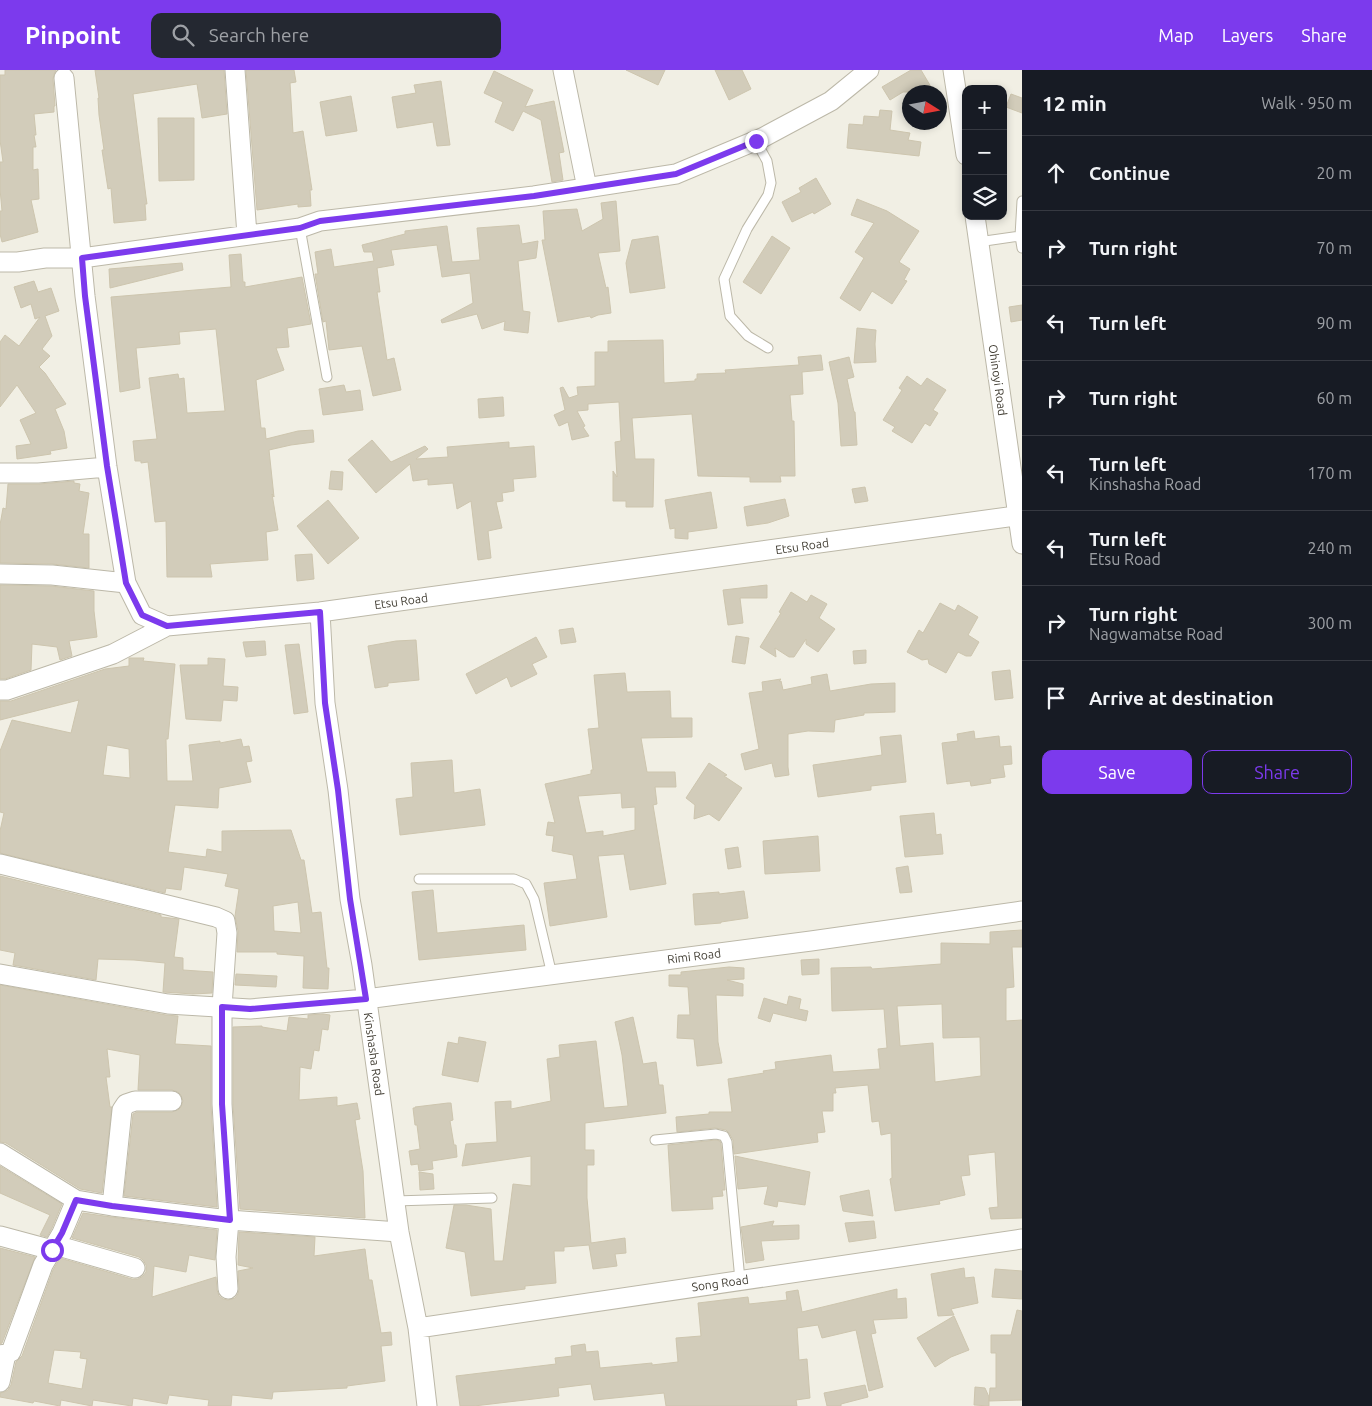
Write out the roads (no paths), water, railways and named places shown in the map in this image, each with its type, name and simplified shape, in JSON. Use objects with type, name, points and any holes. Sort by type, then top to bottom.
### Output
[{"type":"street","points":[[235,70],[247,235]]},
{"type":"street","points":[[563,70],[587,188]]},
{"type":"street","points":[[0,262],[18,262],[44,258],[82,258],[300,228],[320,221],[534,196],[676,174],[756,141],[832,101],[869,70]]},
{"type":"street","points":[[953,70],[962,130]]},
{"type":"street","name":"Etsu Road","points":[[64,78],[85,296],[107,466],[126,583],[142,615],[167,626],[320,612],[1020,515]]},
{"type":"street","name":"Ohinoyi Road","points":[[975,220],[1020,515],[1022,544]]},
{"type":"street","points":[[0,473],[38,473],[107,466]]},
{"type":"street","points":[[0,574],[52,575],[126,583]]},
{"type":"street","name":"Kinshasha Road","points":[[320,612],[325,703],[338,790],[350,899],[399,1232],[418,1328],[427,1406]]},
{"type":"street","points":[[0,690],[7,690],[114,654],[167,626]]},
{"type":"street","points":[[0,864],[216,917],[225,921],[227,933],[222,1007],[222,1104],[230,1220],[226,1257],[228,1289]]},
{"type":"street","name":"Rimi Road","points":[[0,974],[168,1004],[250,1009],[366,999],[812,941],[1022,911]]},
{"type":"street","points":[[112,1206],[122,1110],[126,1104],[135,1101],[172,1101]]},
{"type":"street","points":[[0,1153],[76,1200],[230,1220],[399,1232]]},
{"type":"street","points":[[0,1382],[3,1355],[11,1352],[43,1265],[62,1233],[76,1200]]},
{"type":"street","points":[[0,1236],[54,1247],[135,1268]]},
{"type":"street","name":"Song Road","points":[[418,1328],[1022,1238]]},
{"type":"lane","points":[[756,141],[767,161],[771,183],[768,196],[747,229],[724,279],[730,316],[748,336],[768,348]]},
{"type":"lane","points":[[1022,201],[1020,236],[1022,248]]},
{"type":"lane","points":[[300,228],[327,377]]},
{"type":"lane","points":[[978,242],[1020,236]]},
{"type":"lane","points":[[419,879],[514,879],[526,884],[534,899],[552,974]]},
{"type":"lane","points":[[655,1140],[716,1134],[724,1136],[727,1142],[740,1280]]},
{"type":"lane","points":[[395,1202],[492,1198]]}]
